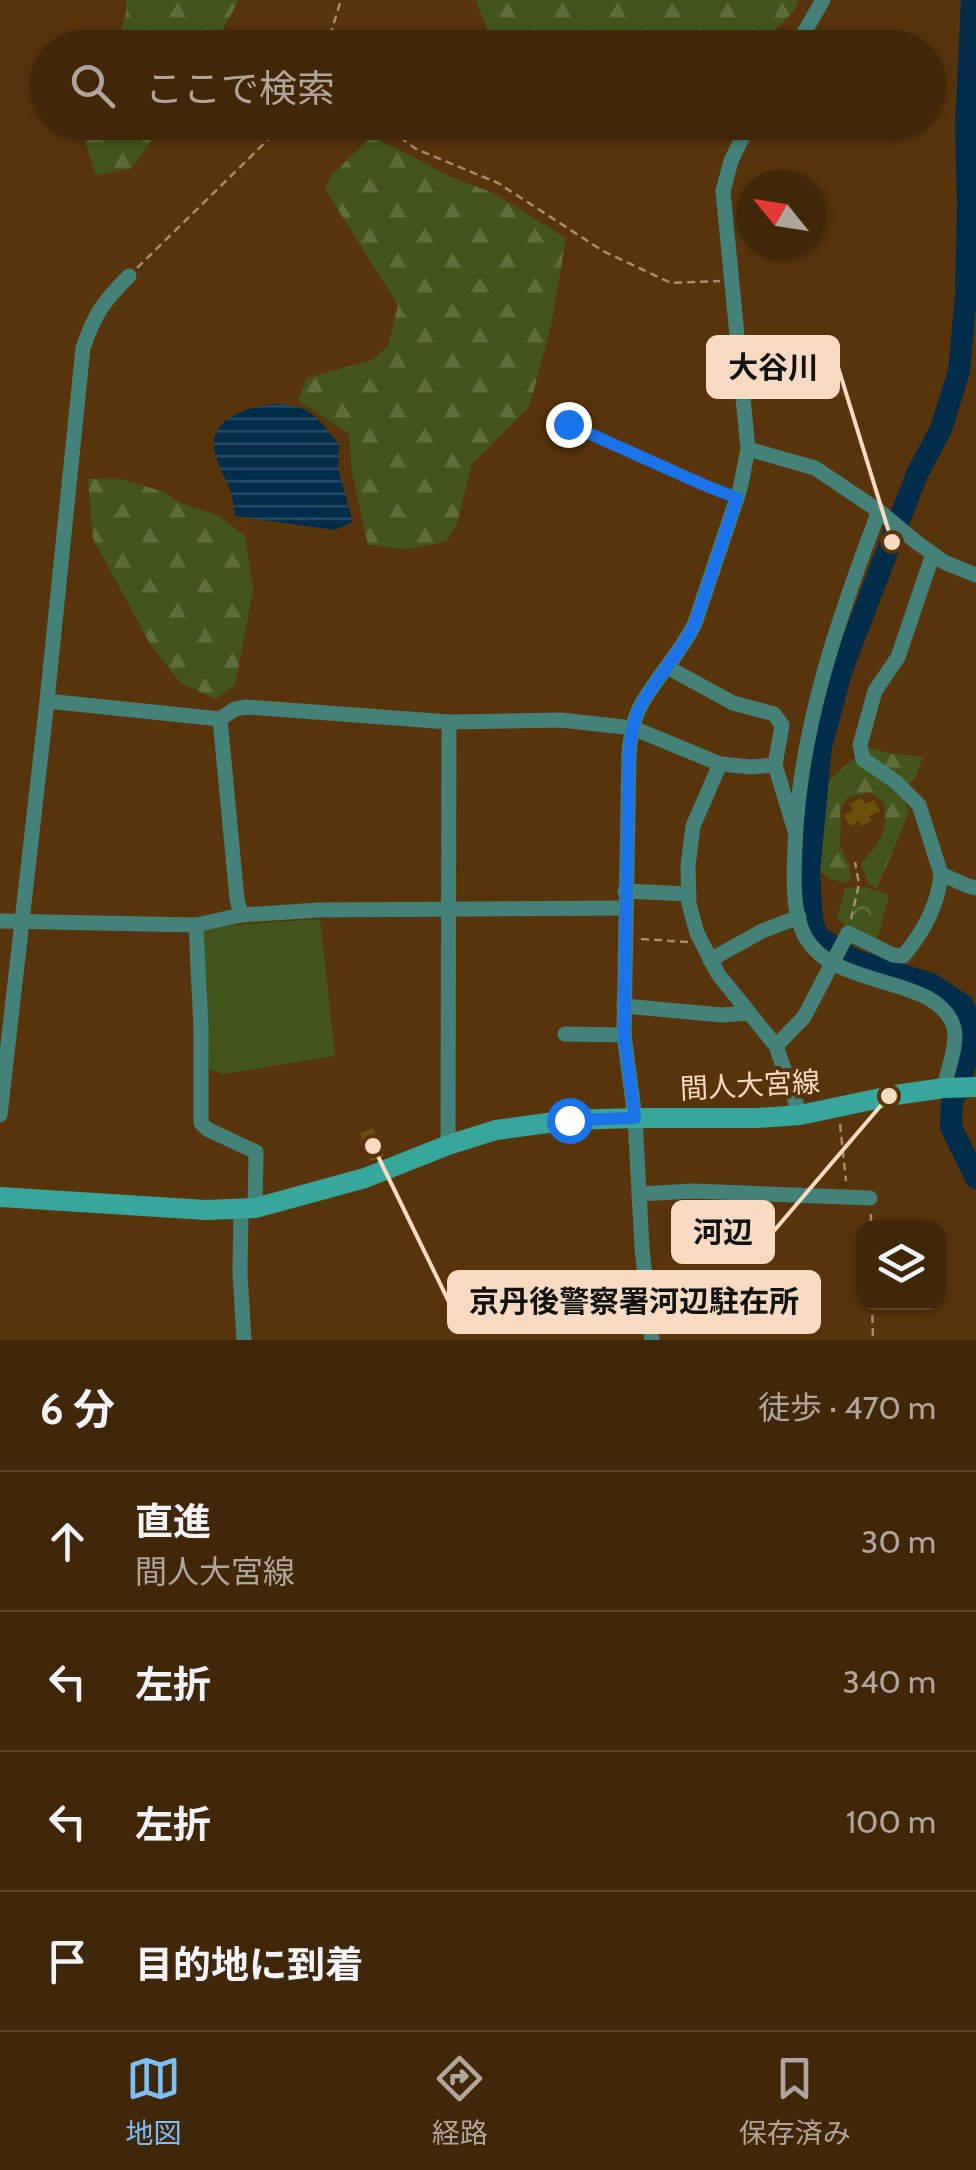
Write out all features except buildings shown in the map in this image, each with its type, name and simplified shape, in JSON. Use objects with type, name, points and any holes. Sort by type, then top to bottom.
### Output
[{"type":"main road","name":"間人大宮線","points":[[0,1197],[206,1210],[248,1209],[365,1178],[448,1144],[496,1130],[569,1120],[800,1115],[895,1095],[959,1087]]},
{"type":"street","points":[[806,30],[823,0]]},
{"type":"street","points":[[652,1340],[635,1118],[624,1035],[629,752],[640,708],[695,623],[737,498],[748,449],[722,191],[741,140]]},
{"type":"street","points":[[0,1115],[83,348],[102,303],[129,276]]},
{"type":"street","points":[[748,449],[814,468],[880,510],[944,562],[976,575]]},
{"type":"street","points":[[880,510],[828,652],[798,792],[794,873],[801,928],[822,958],[939,1005],[955,1031],[959,1087]]},
{"type":"street","points":[[776,1046],[804,1017],[848,936],[904,956],[931,913],[941,874],[919,804],[863,759],[860,745],[875,691],[898,656],[933,554]]},
{"type":"street","points":[[667,667],[733,703],[774,714],[782,724],[775,765],[795,831]]},
{"type":"street","points":[[47,701],[220,718],[246,707],[449,722],[562,720],[633,728],[720,764],[775,765]]},
{"type":"street","points":[[220,718],[241,914]]},
{"type":"street","points":[[448,1144],[449,722]]},
{"type":"street","points":[[720,764],[693,826],[689,904],[702,944],[718,974],[776,1046],[800,1115]]},
{"type":"street","points":[[941,874],[976,888]]},
{"type":"street","points":[[0,921],[196,925],[241,914],[449,909],[689,894]]},
{"type":"street","points":[[710,960],[762,930],[800,917]]},
{"type":"street","points":[[196,925],[201,1123],[256,1152],[240,1272],[244,1340]]},
{"type":"street","points":[[624,1006],[722,1015],[749,1013]]},
{"type":"street","points":[[566,1034],[624,1035]]},
{"type":"street","points":[[639,1194],[693,1191],[870,1198]]},
{"type":"path","points":[[331,30],[340,0]]},
{"type":"path","points":[[129,276],[268,140]]},
{"type":"path","points":[[404,140],[498,184],[603,251],[671,282],[730,281]]},
{"type":"path","points":[[568,424],[737,498]]},
{"type":"path","points":[[848,936],[859,884],[855,862]]},
{"type":"path","points":[[624,938],[702,944]]},
{"type":"path","points":[[838,1107],[848,1197]]},
{"type":"path","points":[[872,1310],[873,1340]]},
{"type":"green space","points":[[126,0],[239,0],[222,30],[122,30]]},
{"type":"green space","points":[[476,0],[799,0],[775,30],[487,30]]},
{"type":"green space","points":[[85,140],[152,140],[131,169],[96,175]]},
{"type":"green space","points":[[368,140],[380,140],[451,177],[493,193],[566,238],[551,326],[529,407],[472,464],[457,523],[446,542],[406,549],[368,545],[352,472],[349,434],[298,400],[307,378],[372,360],[388,346],[398,305],[325,189],[331,176]]},
{"type":"green space","points":[[88,479],[121,479],[164,492],[180,503],[219,516],[245,536],[253,590],[235,685],[216,699],[181,683],[150,644],[93,538]]},
{"type":"green space","points":[[871,748],[923,757],[915,778],[901,793],[909,812],[877,889],[869,884],[861,864],[878,843],[885,822],[884,803],[870,792],[847,798],[840,810],[839,844],[851,878],[846,883],[830,879],[815,867],[824,785]]},
{"type":"green space","points":[[865,887],[889,895],[877,940],[849,929],[837,917],[846,888]]},
{"type":"green space","points":[[320,919],[335,1056],[223,1074],[209,1069],[201,931]]},
{"type":"water","points":[[269,404],[294,406],[310,413],[339,444],[338,468],[353,522],[335,530],[235,516],[231,493],[215,454],[215,436],[227,420]]},
{"type":"waterway","points":[[972,0],[966,125],[966,295],[959,371],[941,429],[917,474],[842,669],[821,747],[809,872],[817,936],[854,960],[931,984],[963,1005],[971,1039],[952,1102],[951,1127],[976,1178]]},
{"type":"place","name":"大谷川","points":[[892,542]]},
{"type":"place","name":"河辺","points":[[889,1096]]},
{"type":"place","name":"京丹後警察署河辺駐在所","points":[[373,1146]]},
{"type":"route","points":[[568,424],[737,498],[695,623],[640,708],[629,752],[624,1035],[635,1118],[569,1120]]}]
